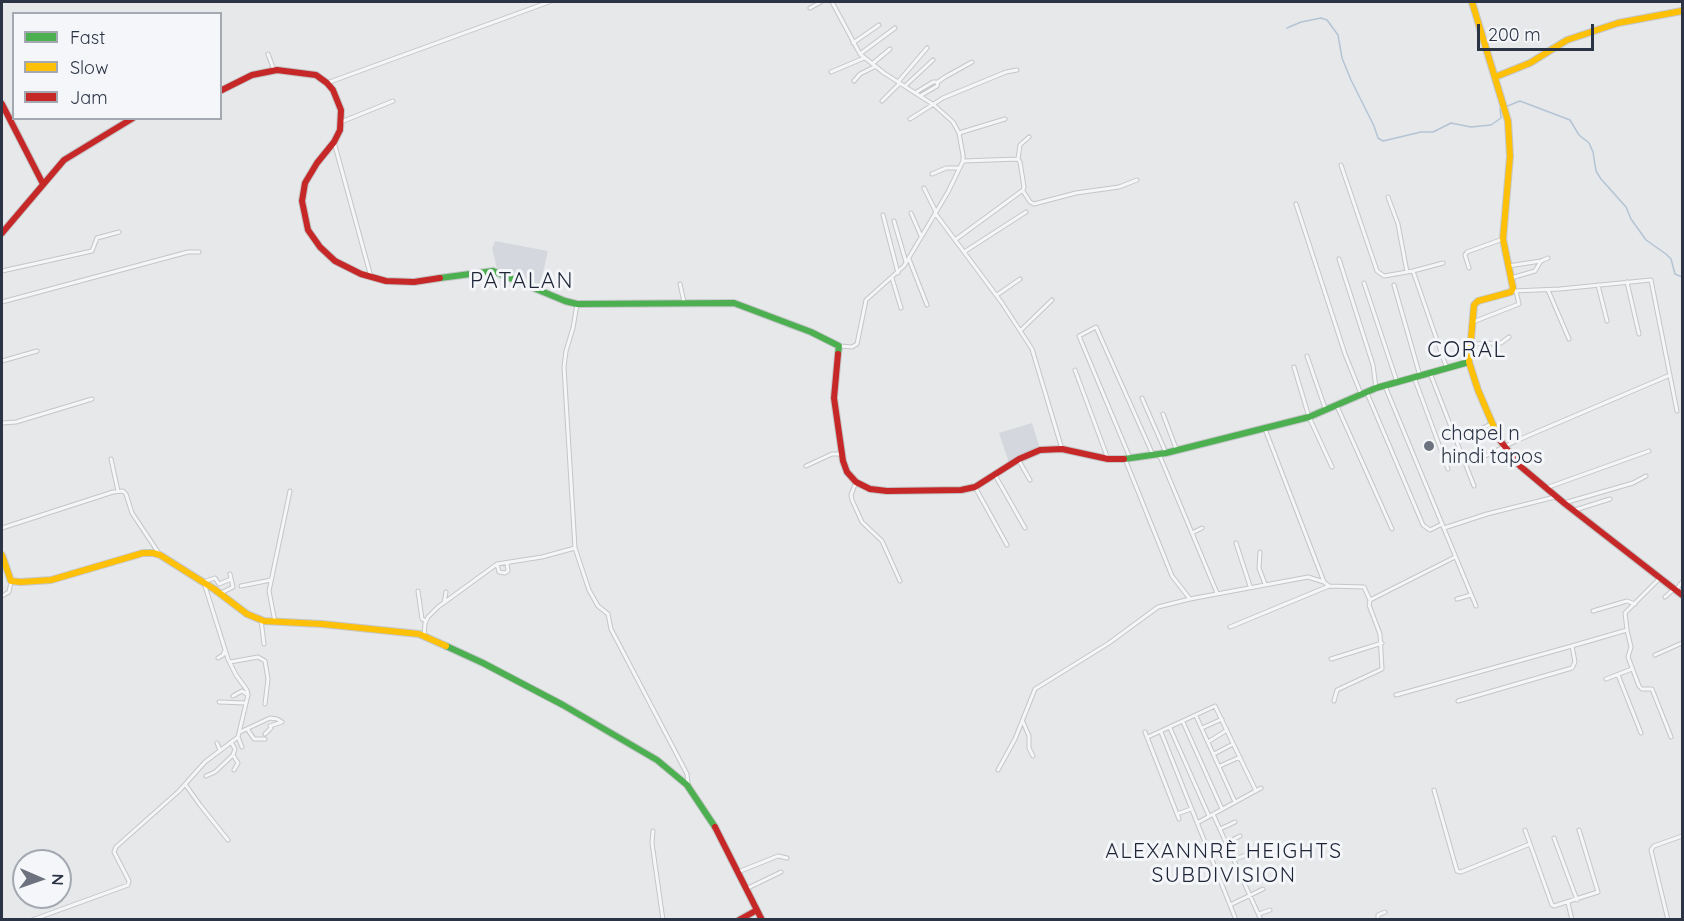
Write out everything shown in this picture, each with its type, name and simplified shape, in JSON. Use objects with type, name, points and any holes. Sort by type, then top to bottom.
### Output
[{"type":"street","points":[[327,83],[549,2]]},
{"type":"street","points":[[810,8],[821,2]]},
{"type":"street","points":[[222,90],[252,75],[274,70],[309,73],[327,83],[340,103],[341,122],[334,142],[305,183],[302,201],[306,224],[310,235],[329,256],[344,266],[371,278],[394,282],[414,282],[493,272],[564,301],[577,304],[684,302],[738,304],[813,333],[839,346],[852,347],[857,344],[865,303],[897,273],[907,260],[936,213],[963,161],[959,133],[952,122],[934,105],[860,54],[833,3],[838,2]]},
{"type":"street","points":[[1472,2],[1506,111],[1510,135],[1503,239],[1519,304],[1472,322]]},
{"type":"street","points":[[1495,77],[1526,65],[1567,40],[1622,21],[1683,11]]},
{"type":"street","points":[[853,43],[879,25]]},
{"type":"street","points":[[860,54],[895,28]]},
{"type":"street","points":[[882,101],[927,48]]},
{"type":"street","points":[[854,81],[890,49]]},
{"type":"street","points":[[268,54],[274,70]]},
{"type":"street","points":[[831,72],[864,58]]},
{"type":"street","points":[[904,86],[933,60]]},
{"type":"street","points":[[915,93],[972,62]]},
{"type":"street","points":[[910,119],[943,98],[1006,72],[1017,70]]},
{"type":"street","points":[[920,96],[937,86],[938,82]]},
{"type":"street","points":[[341,122],[393,101]]},
{"type":"street","points":[[2,104],[43,184]]},
{"type":"street","points":[[959,133],[1005,119]]},
{"type":"street","points":[[2,233],[64,160],[130,120]]},
{"type":"street","points":[[1029,137],[1020,144],[1018,159],[1023,190],[1030,202],[1034,204],[1076,193],[1119,187],[1137,180]]},
{"type":"street","points":[[334,142],[371,278]]},
{"type":"street","points":[[963,161],[1018,159]]},
{"type":"street","points":[[1341,165],[1377,271],[1384,276],[1443,263]]},
{"type":"street","points":[[932,174],[946,168],[959,168]]},
{"type":"street","points":[[924,188],[936,213],[997,296],[1034,354],[1062,450]]},
{"type":"street","points":[[955,240],[1023,190]]},
{"type":"street","points":[[1388,197],[1398,224],[1407,272]]},
{"type":"street","points":[[1296,204],[1345,354],[1423,525],[1430,530],[1442,524]]},
{"type":"street","points":[[963,252],[1026,212]]},
{"type":"street","points":[[911,213],[921,237]]},
{"type":"street","points":[[883,215],[897,273]]},
{"type":"street","points":[[894,221],[907,260],[927,304]]},
{"type":"street","points":[[2,271],[92,250],[97,238],[119,232]]},
{"type":"street","points":[[1469,268],[1465,253],[1503,239]]},
{"type":"street","points":[[2,302],[188,252],[198,252]]},
{"type":"street","points":[[1508,266],[1548,258]]},
{"type":"street","points":[[1340,259],[1373,365],[1376,388]]},
{"type":"street","points":[[1511,278],[1535,271],[1541,261]]},
{"type":"street","points":[[1413,271],[1447,369]]},
{"type":"street","points":[[892,278],[901,308]]},
{"type":"street","points":[[997,296],[1020,279]]},
{"type":"street","points":[[1677,411],[1651,280],[1514,291],[1478,301],[1473,309],[1469,362],[1491,424],[1504,447],[1525,471],[1546,489],[1683,595]]},
{"type":"street","points":[[1627,282],[1639,334]]},
{"type":"street","points":[[1364,283],[1396,382]]},
{"type":"street","points":[[680,284],[684,302]]},
{"type":"street","points":[[1394,285],[1417,377],[1449,468]]},
{"type":"street","points":[[1598,285],[1607,321]]},
{"type":"street","points":[[1548,290],[1569,339]]},
{"type":"street","points":[[1020,331],[1052,300]]},
{"type":"street","points":[[577,304],[564,367],[575,548],[589,590],[598,606],[608,614],[611,629],[687,774],[687,785]]},
{"type":"street","points":[[1160,454],[1096,327],[1079,336],[1172,576],[1190,599]]},
{"type":"street","points":[[1470,344],[1500,343],[1509,337]]},
{"type":"street","points":[[839,346],[834,398],[844,465],[856,482],[870,489],[887,491],[944,492],[975,487],[1018,459],[1040,450],[1062,450],[1108,459],[1128,459],[1177,451],[1309,417],[1376,388],[1469,362]]},
{"type":"street","points":[[2,361],[37,351]]},
{"type":"street","points":[[1307,356],[1326,411]]},
{"type":"street","points":[[1294,367],[1309,417],[1332,467]]},
{"type":"street","points":[[1075,370],[1108,459]]},
{"type":"street","points":[[1430,373],[1474,486]]},
{"type":"street","points":[[1480,458],[1670,375]]},
{"type":"street","points":[[1385,385],[1476,606]]},
{"type":"street","points":[[1142,398],[1160,454],[1216,593]]},
{"type":"street","points":[[2,423],[16,422],[92,399]]},
{"type":"street","points":[[1337,406],[1392,529]]},
{"type":"street","points":[[1163,414],[1177,451]]},
{"type":"street","points":[[1468,435],[1491,424]]},
{"type":"street","points":[[1265,429],[1324,582]]},
{"type":"street","points":[[1546,489],[1649,451]]},
{"type":"street","points":[[806,466],[831,454],[842,454]]},
{"type":"street","points":[[111,459],[118,491]]},
{"type":"street","points":[[1018,459],[1030,480]]},
{"type":"street","points":[[995,475],[1026,528]]},
{"type":"street","points":[[1564,503],[1633,483],[1646,476]]},
{"type":"street","points":[[856,482],[851,495],[852,500],[862,522],[882,541],[900,581]]},
{"type":"street","points":[[975,487],[1007,545]]},
{"type":"street","points":[[2,528],[118,491],[125,492],[132,513],[160,555],[261,620],[398,632],[424,637],[483,663],[657,760],[687,785],[698,797],[712,820],[762,920]]},
{"type":"street","points":[[275,622],[269,591],[290,491]]},
{"type":"street","points":[[1444,528],[1557,496]]},
{"type":"street","points":[[1573,510],[1610,499]]},
{"type":"street","points":[[1192,533],[1202,528]]},
{"type":"street","points":[[1236,543],[1250,587]]},
{"type":"street","points":[[424,637],[426,621],[444,603],[497,564],[542,557],[575,548]]},
{"type":"street","points":[[1260,552],[1259,568],[1265,584]]},
{"type":"street","points":[[11,581],[51,580],[143,554],[160,555]]},
{"type":"street","points":[[2,555],[11,581],[9,592],[2,596]]},
{"type":"street","points":[[1370,600],[1455,557]]},
{"type":"street","points":[[497,564],[499,572],[505,573],[508,571],[507,563]]},
{"type":"street","points":[[221,593],[233,588],[230,574]]},
{"type":"street","points":[[998,770],[1012,745],[1038,686],[1109,643],[1158,607],[1216,593],[1308,577],[1329,586]]},
{"type":"street","points":[[203,583],[215,578],[219,584],[231,579]]},
{"type":"street","points":[[1660,578],[1625,613],[1631,647],[1628,657],[1640,688],[1652,688],[1671,737]]},
{"type":"street","points":[[242,579],[242,586],[271,580]]},
{"type":"street","points":[[1665,597],[1683,582]]},
{"type":"street","points":[[32,920],[128,885],[129,881],[115,855],[115,849],[185,784],[205,762],[238,737],[248,695],[247,690],[230,663],[203,583]]},
{"type":"street","points":[[1230,627],[1329,586],[1365,587],[1370,600],[1369,605],[1379,629],[1382,644],[1382,669],[1337,690],[1334,701]]},
{"type":"street","points":[[418,591],[422,619],[426,621]]},
{"type":"street","points":[[444,603],[446,592]]},
{"type":"street","points":[[1457,599],[1471,595]]},
{"type":"street","points":[[1593,610],[1625,601],[1635,604]]},
{"type":"street","points":[[261,620],[264,644]]},
{"type":"street","points":[[1396,695],[1627,630]]},
{"type":"street","points":[[1655,655],[1683,642]]},
{"type":"street","points":[[1331,659],[1382,644]]},
{"type":"street","points":[[1458,700],[1572,668],[1575,662],[1572,646]]},
{"type":"street","points":[[218,658],[223,656],[225,649]]},
{"type":"street","points":[[230,663],[258,657],[265,661],[268,679],[265,704]]},
{"type":"street","points":[[1606,679],[1632,669]]},
{"type":"street","points":[[1618,675],[1641,734]]},
{"type":"street","points":[[233,696],[242,692],[248,695]]},
{"type":"street","points":[[219,702],[246,703]]},
{"type":"street","points":[[1148,737],[1215,706],[1256,791]]},
{"type":"street","points":[[1196,716],[1236,801]]},
{"type":"street","points":[[240,732],[274,718],[282,722],[266,734]]},
{"type":"street","points":[[1202,728],[1222,719]]},
{"type":"street","points":[[266,721],[271,728]]},
{"type":"street","points":[[1022,721],[1029,736],[1029,748],[1033,756]]},
{"type":"street","points":[[1183,722],[1222,809]]},
{"type":"street","points":[[1170,728],[1211,815],[1227,843],[1261,920]]},
{"type":"street","points":[[248,730],[254,739],[265,739]]},
{"type":"street","points":[[1208,742],[1227,730]]},
{"type":"street","points":[[1145,732],[1179,819]]},
{"type":"street","points":[[1161,732],[1236,920]]},
{"type":"street","points":[[238,737],[242,747]]},
{"type":"street","points":[[206,776],[215,772],[233,755],[235,749],[231,742]]},
{"type":"street","points":[[216,743],[220,750]]},
{"type":"street","points":[[1214,754],[1233,744]]},
{"type":"street","points":[[233,755],[238,763],[234,770]]},
{"type":"street","points":[[1220,766],[1239,757]]},
{"type":"street","points":[[185,784],[228,840]]},
{"type":"street","points":[[1197,823],[1261,788]]},
{"type":"street","points":[[1434,790],[1457,871],[1461,872],[1530,844]]},
{"type":"street","points":[[1177,814],[1191,809]]},
{"type":"street","points":[[1220,829],[1235,822]]},
{"type":"street","points":[[1525,830],[1552,905],[1568,903],[1597,894],[1599,890],[1579,830]]},
{"type":"street","points":[[653,831],[652,843],[663,920]]},
{"type":"street","points":[[1227,843],[1240,836]]},
{"type":"street","points":[[1668,920],[1651,850],[1654,846],[1683,836]]},
{"type":"street","points":[[1554,838],[1577,900]]},
{"type":"street","points":[[1235,860],[1249,854]]},
{"type":"street","points":[[738,872],[778,856],[787,858]]},
{"type":"street","points":[[1242,877],[1257,871]]},
{"type":"street","points":[[746,889],[781,872]]},
{"type":"street","points":[[1230,905],[1263,889]]},
{"type":"street","points":[[1568,903],[1572,920]]},
{"type":"street","points":[[739,920],[757,910]]},
{"type":"street","points":[[1259,914],[1270,910]]},
{"type":"street","points":[[1378,920],[1378,915],[1385,912]]},
{"type":"shaded area","points":[[495,241],[548,251],[540,285],[497,269],[492,248]]},
{"type":"shaded area","points":[[1032,423],[1040,449],[1009,463],[999,433]]},
{"type":"waterway","points":[[1287,28],[1301,22],[1321,18],[1327,20],[1338,35],[1342,58],[1351,80],[1378,138],[1383,141],[1421,132],[1433,132],[1451,123],[1471,127],[1491,125],[1501,118],[1500,109],[1520,101],[1570,120],[1579,135],[1589,143],[1596,171],[1601,179],[1626,207],[1631,219],[1646,240],[1671,259],[1675,274],[1682,277]]},
{"type":"traffic: fast","points":[[440,278],[493,271],[577,304],[734,303],[811,332],[839,346],[838,354]]},
{"type":"traffic: fast","points":[[1124,459],[1166,453],[1309,417],[1376,388],[1469,362]]},
{"type":"traffic: fast","points":[[446,646],[563,705],[657,760],[687,785],[715,827]]},
{"type":"traffic: slow","points":[[1472,2],[1508,121],[1510,156],[1503,239],[1513,288],[1511,292],[1478,301],[1474,305],[1469,362],[1499,439]]},
{"type":"traffic: slow","points":[[1495,77],[1530,63],[1567,40],[1618,23],[1682,11]]},
{"type":"traffic: slow","points":[[2,555],[11,581],[21,582],[51,580],[143,553],[153,553],[160,555],[214,589],[247,614],[264,621],[322,624],[419,634],[446,646]]},
{"type":"traffic: jam","points":[[222,90],[252,75],[277,70],[316,75],[327,83],[333,90],[341,110],[340,130],[305,183],[302,201],[308,230],[320,247],[335,261],[361,274],[386,281],[414,282],[440,278]]},
{"type":"traffic: jam","points":[[2,104],[43,184]]},
{"type":"traffic: jam","points":[[2,233],[64,160],[130,120]]},
{"type":"traffic: jam","points":[[838,354],[834,398],[843,461],[847,472],[856,482],[870,489],[887,491],[961,490],[975,487],[1019,459],[1040,450],[1062,449],[1108,459],[1124,459]]},
{"type":"traffic: jam","points":[[1499,439],[1520,466],[1682,595]]},
{"type":"traffic: jam","points":[[715,827],[762,920]]},
{"type":"traffic: jam","points":[[739,920],[757,910]]},
{"type":"place","name":"chapel n hindi tapos","points":[[1429,446]]},
{"type":"district","name":"PATALAN","points":[[522,281]]},
{"type":"district","name":"CORAL","points":[[1467,350]]},
{"type":"district","name":"ALEXANNRÈ HEIGHTS SUBDIVISION","points":[[1224,864]]}]
